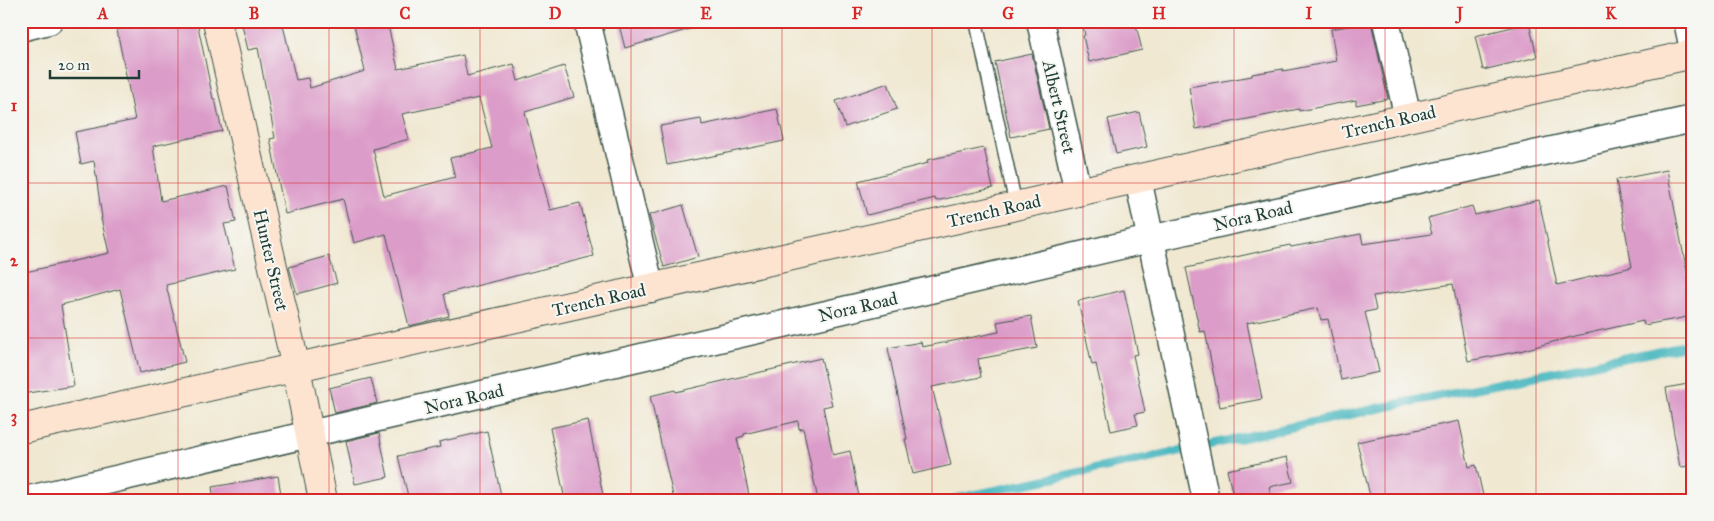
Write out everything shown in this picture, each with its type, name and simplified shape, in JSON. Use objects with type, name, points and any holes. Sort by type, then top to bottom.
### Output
[{"type":"street","points":[[21,28],[49,21]]},
{"type":"street","name":"Hunter Street","points":[[217,21],[296,368],[323,500]]},
{"type":"street","points":[[586,21],[651,288]]},
{"type":"street","name":"Albert Street","points":[[1040,21],[1078,192]]},
{"type":"street","points":[[1386,21],[1408,118]]},
{"type":"street","points":[[1687,21],[1693,49]]},
{"type":"street","name":"Trench Road","points":[[21,429],[1693,54]]},
{"type":"street","name":"Nora Road","points":[[25,500],[1150,239],[1693,119]]},
{"type":"street","points":[[1138,179],[1206,500]]},
{"type":"lane","points":[[976,21],[1016,206]]},
{"type":"building","points":[[157,21],[197,21],[213,99],[215,99],[222,131],[153,146],[161,201],[228,186],[236,222],[224,224],[235,269],[166,285],[185,362],[140,373],[120,289],[61,305],[74,386],[21,394],[21,273],[109,253],[101,218],[94,161],[81,164],[75,132],[135,120],[117,30]]},
{"type":"building","points":[[241,21],[282,21],[296,80],[308,78],[310,88],[365,71],[353,21],[387,21],[398,69],[463,55],[467,76],[514,64],[518,81],[564,66],[574,97],[525,112],[550,210],[580,203],[594,256],[444,294],[449,316],[409,326],[386,234],[354,243],[343,199],[285,214],[270,139],[275,138],[258,48],[248,50]],"holes":[[[479,98],[492,148],[450,158],[455,177],[384,196],[373,149],[409,139],[402,114]]]},
{"type":"building","points":[[618,21],[692,21],[693,28],[625,48]]},
{"type":"building","points":[[1082,21],[1135,21],[1142,50],[1089,62],[1083,36],[1085,35]]},
{"type":"building","points":[[1371,22],[1388,99],[1356,105],[1356,100],[1196,129],[1189,87],[1252,76],[1252,74],[1283,69],[1283,71],[1336,61],[1331,29]]},
{"type":"building","points":[[1529,23],[1537,57],[1483,70],[1475,36]]},
{"type":"building","points":[[1032,54],[1049,129],[1011,137],[995,62]]},
{"type":"building","points":[[888,83],[897,109],[845,127],[836,101]]},
{"type":"building","points":[[777,109],[784,141],[667,165],[660,126],[701,119],[702,125]]},
{"type":"building","points":[[1139,112],[1147,147],[1116,154],[1108,119]]},
{"type":"building","points":[[984,148],[993,188],[936,201],[935,198],[867,215],[858,181],[928,163],[927,160]]},
{"type":"building","points":[[1667,170],[1693,303],[1693,316],[1644,325],[1643,321],[1571,337],[1520,351],[1468,361],[1453,284],[1373,296],[1376,310],[1365,312],[1379,372],[1341,380],[1328,319],[1321,320],[1318,308],[1247,323],[1262,399],[1220,407],[1205,331],[1200,332],[1186,268],[1290,245],[1291,247],[1361,234],[1363,244],[1432,234],[1428,218],[1472,206],[1475,215],[1539,200],[1557,285],[1632,267],[1616,180]]},
{"type":"building","points":[[683,205],[698,257],[664,267],[649,215]]},
{"type":"building","points":[[329,256],[337,283],[297,294],[289,267]]},
{"type":"building","points":[[1124,290],[1138,354],[1133,355],[1145,412],[1135,414],[1138,425],[1111,431],[1096,364],[1092,365],[1078,301]]},
{"type":"building","points":[[1031,316],[1037,348],[978,359],[981,377],[932,387],[951,465],[913,474],[888,348],[921,342],[922,347],[999,332],[997,322]]},
{"type":"building","points":[[821,358],[832,405],[823,407],[833,455],[850,451],[859,497],[847,500],[818,500],[803,428],[799,429],[798,421],[744,434],[744,436],[737,438],[750,500],[674,500],[650,396],[675,390],[676,392]]},
{"type":"building","points":[[371,378],[377,403],[335,413],[329,388]]},
{"type":"building","points":[[1693,383],[1693,466],[1680,467],[1666,388]]},
{"type":"building","points":[[588,420],[604,500],[565,500],[550,428]]},
{"type":"building","points":[[1459,421],[1469,467],[1476,465],[1484,500],[1371,500],[1357,442]]},
{"type":"building","points":[[487,431],[502,500],[409,500],[398,456],[440,447],[439,442]]},
{"type":"building","points":[[379,433],[388,477],[355,484],[346,441]]},
{"type":"building","points":[[1287,457],[1293,482],[1269,487],[1272,500],[1234,500],[1227,470]]},
{"type":"building","points":[[278,476],[282,500],[214,500],[212,487]]},
{"type":"waterway","points":[[951,500],[1408,402],[1693,344]]}]
